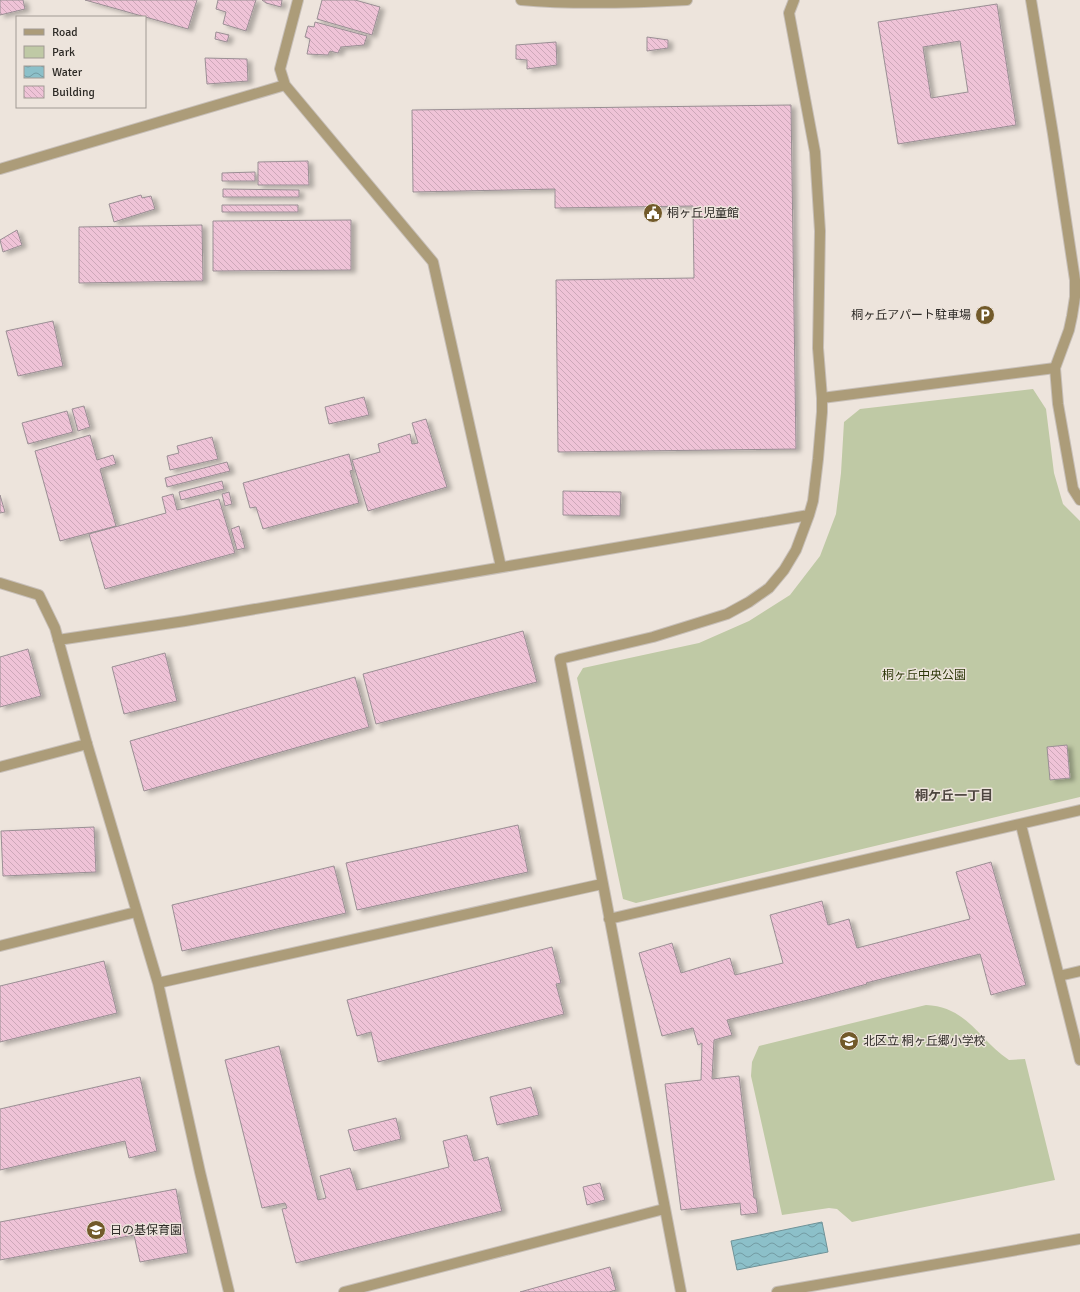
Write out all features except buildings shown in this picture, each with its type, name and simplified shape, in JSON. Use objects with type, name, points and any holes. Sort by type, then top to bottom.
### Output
[{"type":"street","points":[[298,0],[280,68],[285,85],[433,262],[501,567]]},
{"type":"street","points":[[521,0],[548,3],[639,3],[687,0]]},
{"type":"street","points":[[681,1292],[560,659],[661,634],[727,614],[749,602],[769,588],[784,570],[796,550],[813,501],[818,458],[822,398],[818,348],[820,231],[815,152],[789,13],[794,0]]},
{"type":"street","points":[[1031,0],[1075,280],[1075,297],[1069,330],[1055,368],[1058,404],[1073,489],[1080,500]]},
{"type":"street","points":[[0,169],[285,85]]},
{"type":"street","points":[[822,398],[1055,368]]},
{"type":"street","points":[[58,640],[185,621],[808,515]]},
{"type":"street","points":[[0,583],[39,595],[55,628],[87,744],[158,984],[200,1172],[229,1292]]},
{"type":"street","points":[[0,767],[87,744]]},
{"type":"street","points":[[609,919],[1021,825],[1080,810]]},
{"type":"street","points":[[1021,825],[1080,1060]]},
{"type":"street","points":[[158,984],[602,884]]},
{"type":"street","points":[[0,946],[136,912]]},
{"type":"street","points":[[1059,976],[1080,971]]},
{"type":"street","points":[[344,1292],[363,1290],[664,1209]]},
{"type":"street","points":[[777,1292],[1080,1239]]},
{"type":"green space","name":"桐ヶ丘中央公園","points":[[1033,389],[1046,409],[1054,473],[1063,504],[1080,521],[1080,797],[636,903],[623,899],[577,678],[583,668],[699,643],[749,621],[790,595],[820,556],[836,514],[841,473],[844,422],[860,409]]},
{"type":"green space","points":[[926,1005],[940,1007],[963,1018],[1009,1060],[1025,1059],[1055,1180],[852,1222],[837,1209],[829,1208],[782,1215],[751,1076],[752,1062],[759,1046]]},
{"type":"water","points":[[822,1222],[828,1252],[737,1270],[731,1241]]},
{"type":"place","name":"桐ヶ丘児童館","points":[[653,213]]},
{"type":"place","name":"桐ヶ丘アパート駐車場","points":[[985,315]]},
{"type":"place","name":"北区立 桐ヶ丘郷小学校","points":[[849,1041]]},
{"type":"place","name":"日の基保育園","points":[[96,1230]]},
{"type":"district","name":"桐ケ丘一丁目","points":[[954,795]]}]
